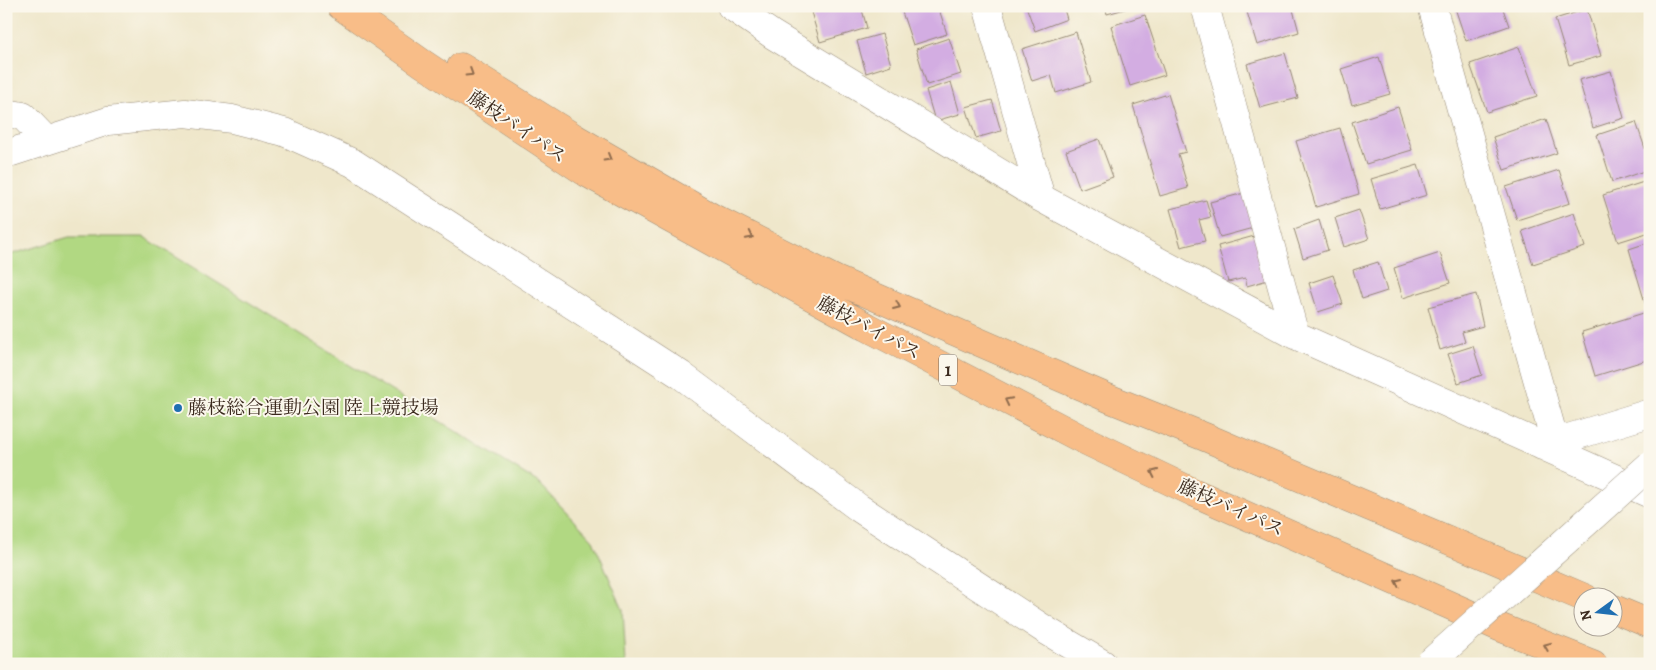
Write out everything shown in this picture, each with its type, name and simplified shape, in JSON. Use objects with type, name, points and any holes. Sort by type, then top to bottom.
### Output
[{"type":"highway","name":"藤枝バイパス","points":[[341,6],[422,63],[587,173],[867,327],[1078,437],[1195,493],[1499,627],[1593,664]]},
{"type":"highway","name":"藤枝バイパス","points":[[371,6],[432,49],[575,138],[715,219],[834,279],[1108,398],[1205,437],[1574,593]]},
{"type":"highway","points":[[1624,613],[1650,624]]},
{"type":"street","points":[[730,6],[773,35],[1041,198],[1294,335],[1548,444],[1650,494]]},
{"type":"street","points":[[765,6],[773,35]]},
{"type":"street","points":[[987,6],[1041,198]]},
{"type":"street","points":[[1205,6],[1294,335]]},
{"type":"street","points":[[1432,6],[1548,444]]},
{"type":"street","points":[[6,113],[23,116],[46,140]]},
{"type":"street","points":[[6,154],[108,121],[185,113],[232,119],[284,132],[353,163],[681,375],[859,508],[1047,632],[1103,664]]},
{"type":"street","points":[[1548,444],[1650,413]]},
{"type":"street","points":[[1429,663],[1650,465]]},
{"type":"green space","name":"藤枝総合運動公園 陸上競技場","points":[[69,237],[144,237],[539,483],[593,540],[623,610],[626,664],[6,664],[6,256]]},
{"type":"building","points":[[831,6],[861,6],[867,28],[820,42],[811,12]]},
{"type":"building","points":[[911,6],[938,6],[947,34],[913,45],[901,9]]},
{"type":"building","points":[[1026,6],[1063,6],[1067,19],[1035,31]]},
{"type":"building","points":[[1105,6],[1132,6],[1132,7],[1107,14]]},
{"type":"building","points":[[1265,6],[1292,6],[1299,32],[1257,45],[1247,12]]},
{"type":"building","points":[[1460,6],[1502,6],[1509,26],[1466,41],[1455,8]]},
{"type":"building","points":[[1587,9],[1601,56],[1569,65],[1555,19]]},
{"type":"building","points":[[1145,15],[1165,75],[1130,86],[1111,26]]},
{"type":"building","points":[[1076,32],[1091,82],[1056,93],[1051,75],[1032,81],[1022,49]]},
{"type":"building","points":[[882,34],[891,65],[866,73],[857,41]]},
{"type":"building","points":[[949,38],[961,74],[927,85],[916,49]]},
{"type":"building","points":[[1519,47],[1537,96],[1487,112],[1470,64]]},
{"type":"building","points":[[1285,53],[1298,98],[1260,108],[1247,64]]},
{"type":"building","points":[[1379,57],[1390,94],[1352,105],[1341,69]]},
{"type":"building","points":[[1611,71],[1624,118],[1593,128],[1579,80]]},
{"type":"building","points":[[951,82],[960,114],[935,121],[926,90]]},
{"type":"building","points":[[1168,94],[1186,152],[1178,154],[1188,188],[1160,196],[1133,105]]},
{"type":"building","points":[[992,100],[1001,131],[976,138],[966,107]]},
{"type":"building","points":[[1398,107],[1412,150],[1366,164],[1352,122]]},
{"type":"building","points":[[1546,119],[1557,153],[1504,170],[1493,137]]},
{"type":"building","points":[[1636,122],[1650,163],[1650,169],[1612,182],[1597,135]]},
{"type":"building","points":[[1340,128],[1359,194],[1316,207],[1296,141]]},
{"type":"building","points":[[1099,139],[1113,177],[1080,189],[1066,151]]},
{"type":"building","points":[[1418,165],[1427,195],[1380,209],[1371,179]]},
{"type":"building","points":[[1559,170],[1570,203],[1517,220],[1506,187]]},
{"type":"building","points":[[1650,180],[1650,232],[1618,242],[1603,195]]},
{"type":"building","points":[[1244,193],[1253,228],[1220,237],[1210,202]]},
{"type":"building","points":[[1206,200],[1211,217],[1199,220],[1205,241],[1181,247],[1170,209]]},
{"type":"building","points":[[1359,210],[1369,239],[1344,247],[1335,218]]},
{"type":"building","points":[[1574,213],[1585,247],[1533,264],[1522,231]]},
{"type":"building","points":[[1319,220],[1328,250],[1303,258],[1294,229]]},
{"type":"building","points":[[1258,235],[1271,279],[1247,286],[1245,278],[1228,282],[1218,246]]},
{"type":"building","points":[[1650,242],[1650,305],[1646,306],[1629,249]]},
{"type":"building","points":[[1440,253],[1450,283],[1403,298],[1394,268]]},
{"type":"building","points":[[1378,262],[1387,291],[1362,299],[1353,270]]},
{"type":"building","points":[[1333,275],[1343,304],[1318,312],[1309,283]]},
{"type":"building","points":[[1476,294],[1483,326],[1462,332],[1465,342],[1440,350],[1428,307]]},
{"type":"building","points":[[1650,311],[1650,359],[1595,376],[1582,332]]},
{"type":"building","points":[[1473,346],[1482,375],[1458,383],[1448,354]]},
{"type":"place","name":"藤枝総合運動公園 陸上競技場","points":[[178,408]]}]
